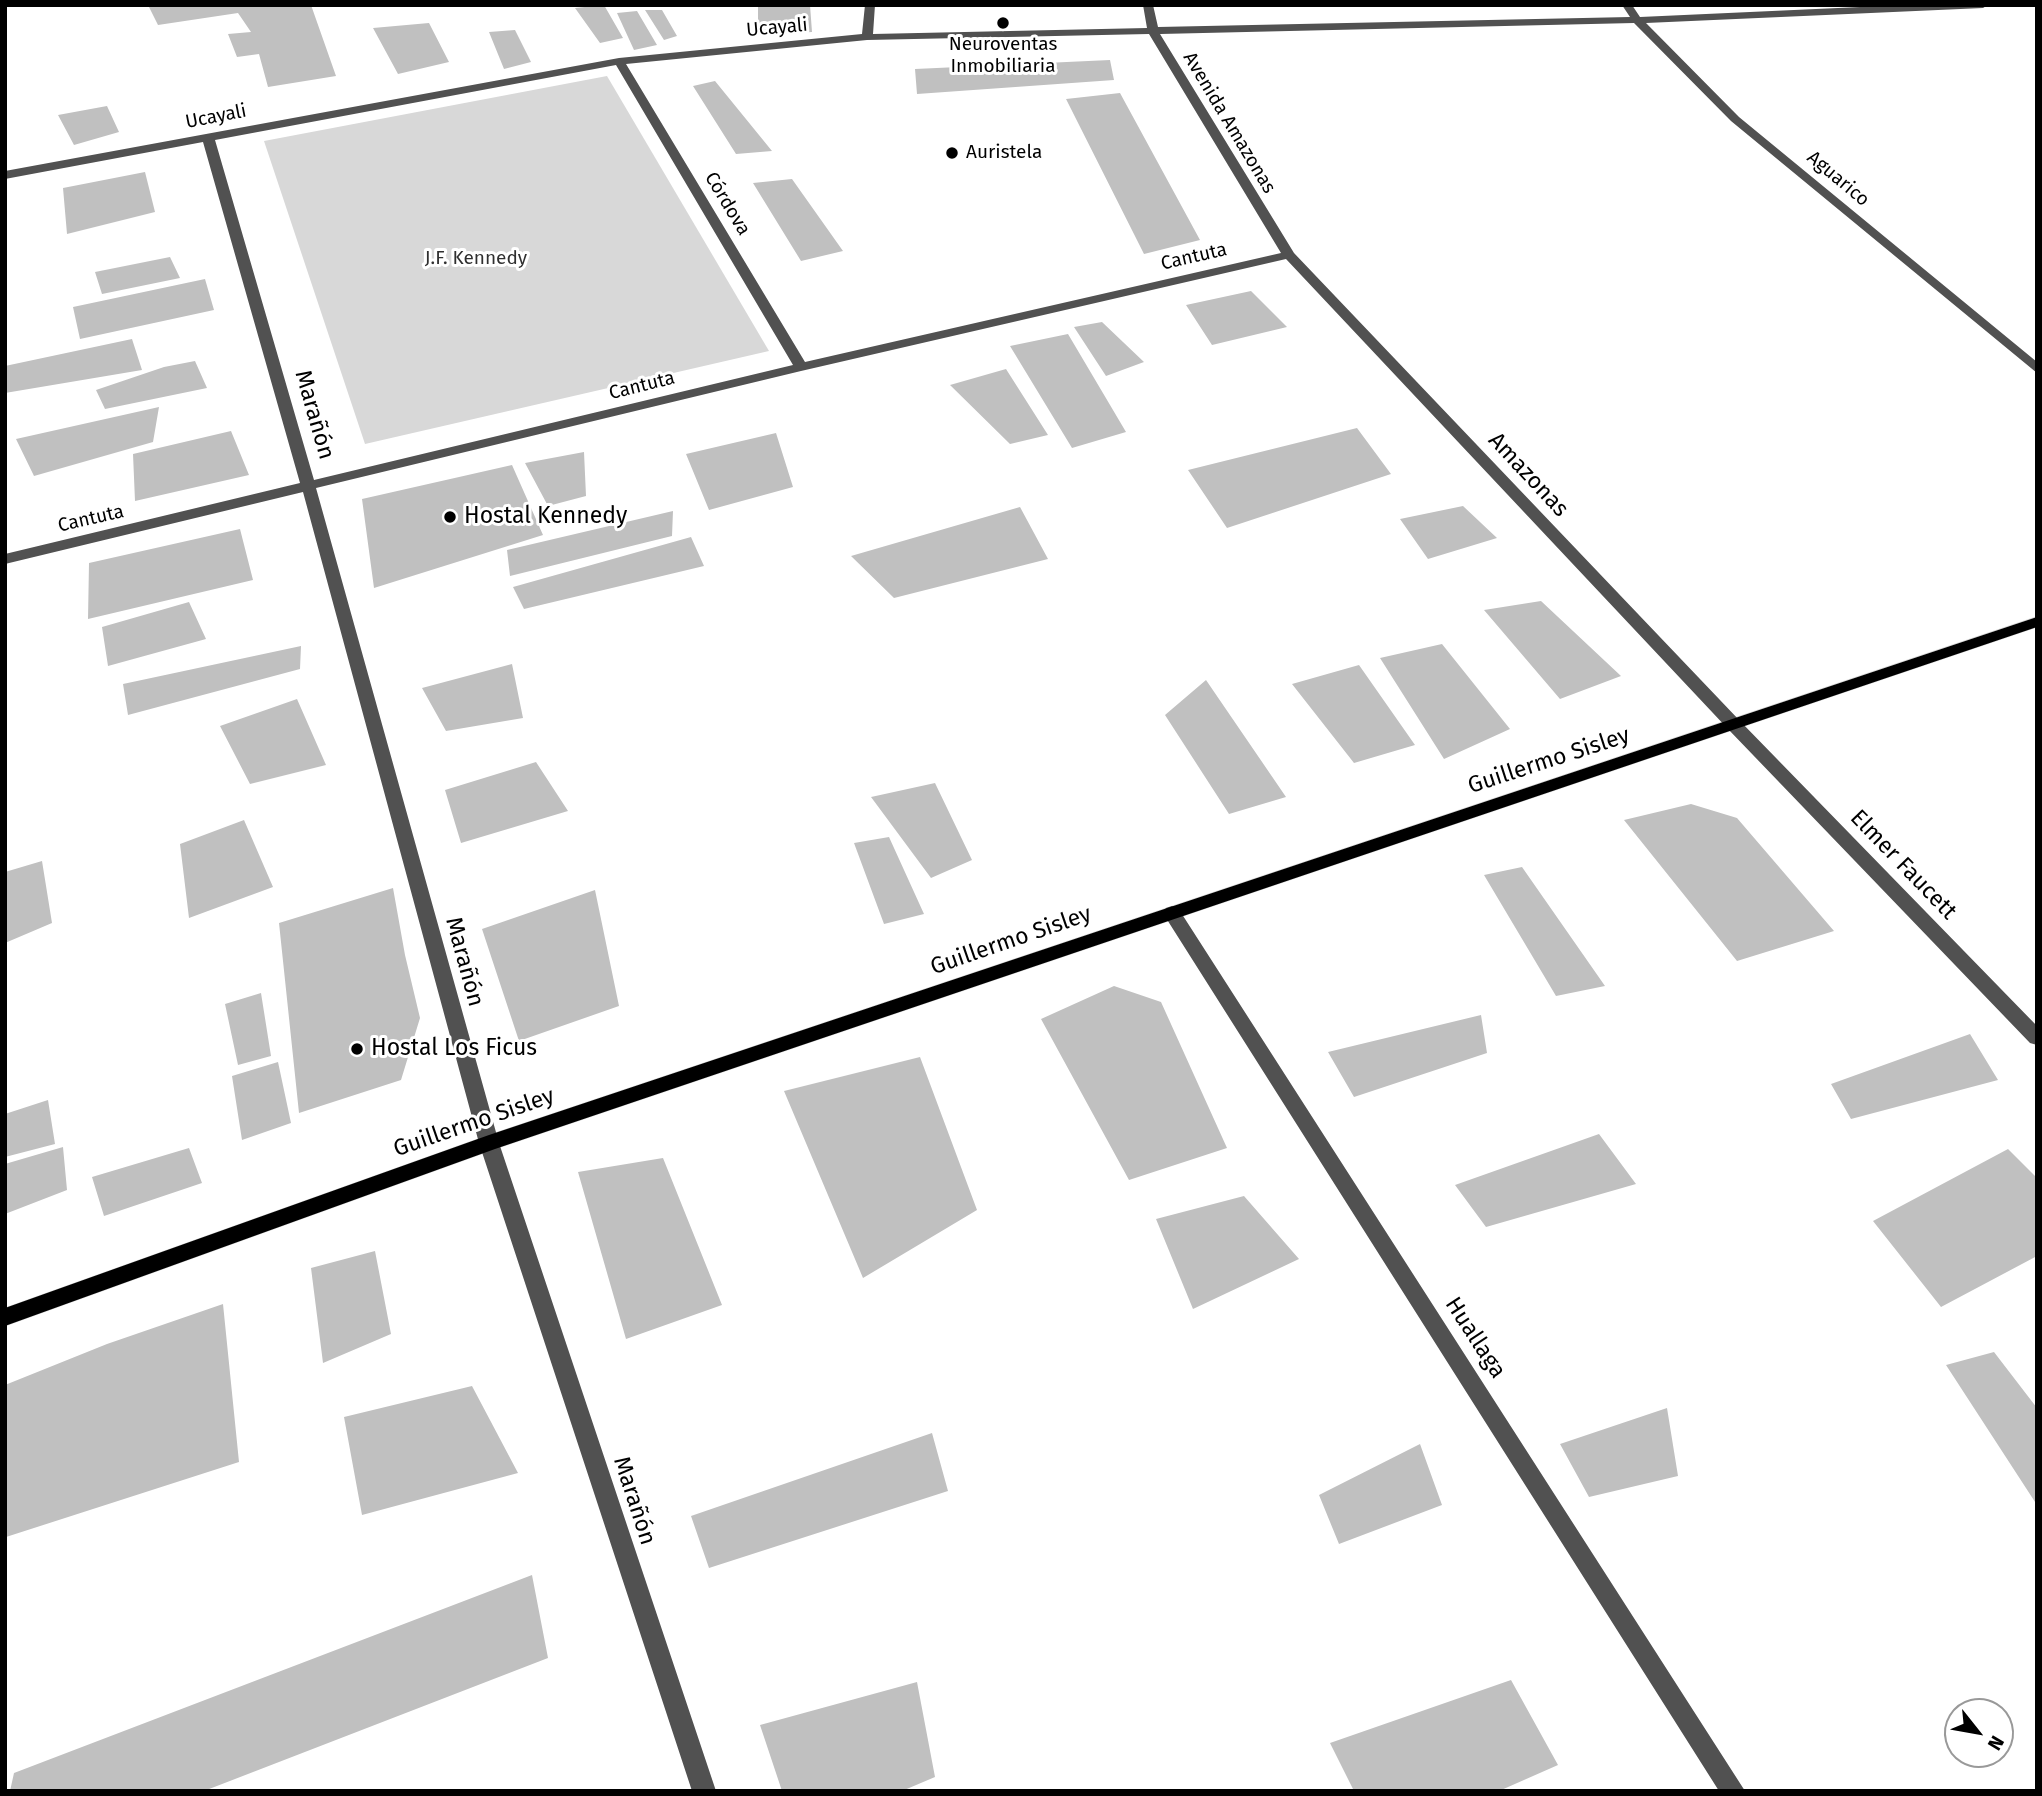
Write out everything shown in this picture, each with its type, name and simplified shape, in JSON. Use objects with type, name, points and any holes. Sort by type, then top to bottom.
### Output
[{"type":"main road","name":"Guillermo Sisley","points":[[5,1317],[489,1143],[2037,622]]},
{"type":"street","points":[[867,37],[870,5]]},
{"type":"street","name":"Avenida Amazonas","points":[[1148,5],[1153,32],[1289,255]]},
{"type":"street","name":"Aguarico","points":[[1627,5],[1637,20],[1735,119],[2037,369]]},
{"type":"street","name":"Ucayali","points":[[5,175],[619,61],[867,37],[1637,20],[1983,5]]},
{"type":"street","name":"Córdova","points":[[619,61],[801,367]]},
{"type":"street","name":"Marañón","points":[[208,136],[309,488],[489,1143],[704,1791]]},
{"type":"street","name":"Cantuta","points":[[5,559],[309,488],[801,367],[1289,255]]},
{"type":"street","name":"Amazonas","points":[[1289,255],[1734,725]]},
{"type":"street","name":"Elmer Faucett","points":[[1734,725],[2037,1038]]},
{"type":"street","name":"Huallaga","points":[[1172,913],[1733,1791]]},
{"type":"green space","name":"J.F. Kennedy","points":[[607,76],[769,351],[365,444],[264,141]]},
{"type":"building","points":[[148,5],[311,5],[336,76],[268,87],[259,54],[237,57],[228,34],[251,32],[238,13],[158,25]]},
{"type":"building","points":[[604,5],[623,38],[600,43],[575,8]]},
{"type":"building","points":[[810,5],[812,32],[758,35],[758,6]]},
{"type":"building","points":[[645,10],[662,10],[677,36],[664,40]]},
{"type":"building","points":[[637,11],[657,45],[634,50],[617,13]]},
{"type":"building","points":[[429,23],[449,62],[398,74],[373,28]]},
{"type":"building","points":[[515,30],[531,62],[504,69],[489,32]]},
{"type":"building","points":[[1110,60],[1114,80],[917,94],[915,69]]},
{"type":"building","points":[[715,81],[772,151],[736,154],[693,86]]},
{"type":"building","points":[[1120,93],[1200,240],[1144,254],[1066,99]]},
{"type":"building","points":[[107,106],[119,132],[74,145],[58,115]]},
{"type":"building","points":[[145,172],[155,212],[67,234],[63,188]]},
{"type":"building","points":[[792,179],[843,251],[801,261],[753,183]]},
{"type":"building","points":[[170,257],[180,278],[102,294],[95,272]]},
{"type":"building","points":[[205,279],[214,310],[80,339],[73,307]]},
{"type":"building","points":[[1251,291],[1287,327],[1212,345],[1186,305]]},
{"type":"building","points":[[1102,322],[1144,362],[1106,376],[1074,327]]},
{"type":"building","points":[[1068,334],[1126,432],[1072,448],[1010,346]]},
{"type":"building","points":[[132,339],[142,370],[5,393],[5,366]]},
{"type":"building","points":[[195,361],[207,388],[105,409],[96,390],[164,367]]},
{"type":"building","points":[[1006,369],[1048,435],[1010,444],[950,385]]},
{"type":"building","points":[[159,407],[153,442],[34,476],[16,439]]},
{"type":"building","points":[[1357,428],[1391,474],[1227,528],[1188,470]]},
{"type":"building","points":[[231,431],[249,475],[135,501],[133,454]]},
{"type":"building","points":[[776,433],[793,487],[709,510],[686,454]]},
{"type":"building","points":[[584,452],[586,496],[548,506],[525,463]]},
{"type":"building","name":"Hostal Kennedy","points":[[512,465],[543,535],[374,588],[362,499]]},
{"type":"building","points":[[1463,506],[1497,538],[1428,559],[1400,519]]},
{"type":"building","points":[[1020,507],[1048,559],[894,598],[851,556]]},
{"type":"building","points":[[673,511],[672,536],[510,576],[507,550]]},
{"type":"building","points":[[240,529],[253,580],[88,619],[89,563]]},
{"type":"building","points":[[691,537],[704,566],[524,609],[513,587]]},
{"type":"building","points":[[1541,601],[1621,676],[1560,699],[1484,610]]},
{"type":"building","points":[[189,602],[206,639],[108,666],[102,627]]},
{"type":"building","points":[[1442,644],[1510,729],[1444,759],[1380,658]]},
{"type":"building","points":[[301,646],[300,669],[128,715],[123,684]]},
{"type":"building","points":[[512,664],[523,718],[446,731],[422,688]]},
{"type":"building","points":[[1359,665],[1415,745],[1354,763],[1292,684]]},
{"type":"building","points":[[1206,680],[1286,797],[1229,814],[1165,715]]},
{"type":"building","points":[[297,699],[326,765],[250,784],[220,726]]},
{"type":"building","points":[[536,762],[568,811],[461,843],[445,790]]},
{"type":"building","points":[[935,783],[972,860],[931,878],[871,797]]},
{"type":"building","points":[[1691,804],[1737,818],[1834,931],[1737,961],[1624,820]]},
{"type":"building","points":[[244,820],[273,887],[189,918],[180,844]]},
{"type":"building","points":[[889,837],[924,914],[884,924],[854,843]]},
{"type":"building","points":[[42,861],[52,923],[5,943],[5,872]]},
{"type":"building","points":[[1522,867],[1605,986],[1556,996],[1484,875]]},
{"type":"building","points":[[393,888],[420,1018],[401,1080],[299,1113],[279,923]]},
{"type":"building","points":[[595,890],[619,1006],[519,1041],[482,929]]},
{"type":"building","points":[[1114,986],[1161,1002],[1227,1148],[1129,1180],[1041,1019]]},
{"type":"building","points":[[261,993],[271,1056],[238,1065],[225,1004]]},
{"type":"building","points":[[1481,1015],[1487,1053],[1354,1097],[1328,1052]]},
{"type":"building","points":[[1970,1034],[1998,1080],[1851,1119],[1831,1084]]},
{"type":"building","points":[[920,1057],[977,1210],[863,1278],[784,1091]]},
{"type":"building","points":[[278,1062],[291,1123],[242,1140],[232,1076]]},
{"type":"building","points":[[48,1100],[55,1144],[5,1157],[5,1114]]},
{"type":"building","points":[[1599,1134],[1636,1184],[1486,1227],[1455,1185]]},
{"type":"building","points":[[63,1147],[67,1190],[5,1214],[5,1164]]},
{"type":"building","points":[[189,1148],[202,1183],[104,1216],[92,1177]]},
{"type":"building","points":[[2008,1149],[2037,1178],[2037,1256],[1941,1307],[1873,1221]]},
{"type":"building","points":[[663,1158],[722,1305],[626,1339],[578,1172]]},
{"type":"building","points":[[1244,1196],[1299,1259],[1193,1309],[1156,1219]]},
{"type":"building","points":[[375,1251],[391,1334],[323,1363],[311,1268]]},
{"type":"building","points":[[223,1304],[239,1462],[6,1537],[5,1385],[107,1344]]},
{"type":"building","points":[[1994,1352],[2037,1408],[2037,1505],[1946,1365]]},
{"type":"building","points":[[472,1386],[518,1473],[362,1515],[344,1417]]},
{"type":"building","points":[[1667,1408],[1678,1476],[1589,1497],[1560,1444]]},
{"type":"building","points":[[932,1433],[948,1491],[709,1568],[691,1516]]},
{"type":"building","points":[[1420,1444],[1442,1505],[1339,1544],[1319,1495]]},
{"type":"building","points":[[532,1575],[548,1658],[204,1791],[10,1791],[14,1773]]},
{"type":"building","points":[[1511,1680],[1558,1765],[1499,1791],[1354,1791],[1330,1743]]},
{"type":"building","points":[[917,1682],[935,1777],[902,1791],[782,1791],[760,1725]]},
{"type":"place","name":"Neuroventas Inmobiliaria","points":[[1003,23]]},
{"type":"place","name":"Auristela","points":[[952,153]]},
{"type":"place","name":"Hostal Kennedy","points":[[450,517]]},
{"type":"place","name":"Hostal Los Ficus","points":[[357,1049]]}]
